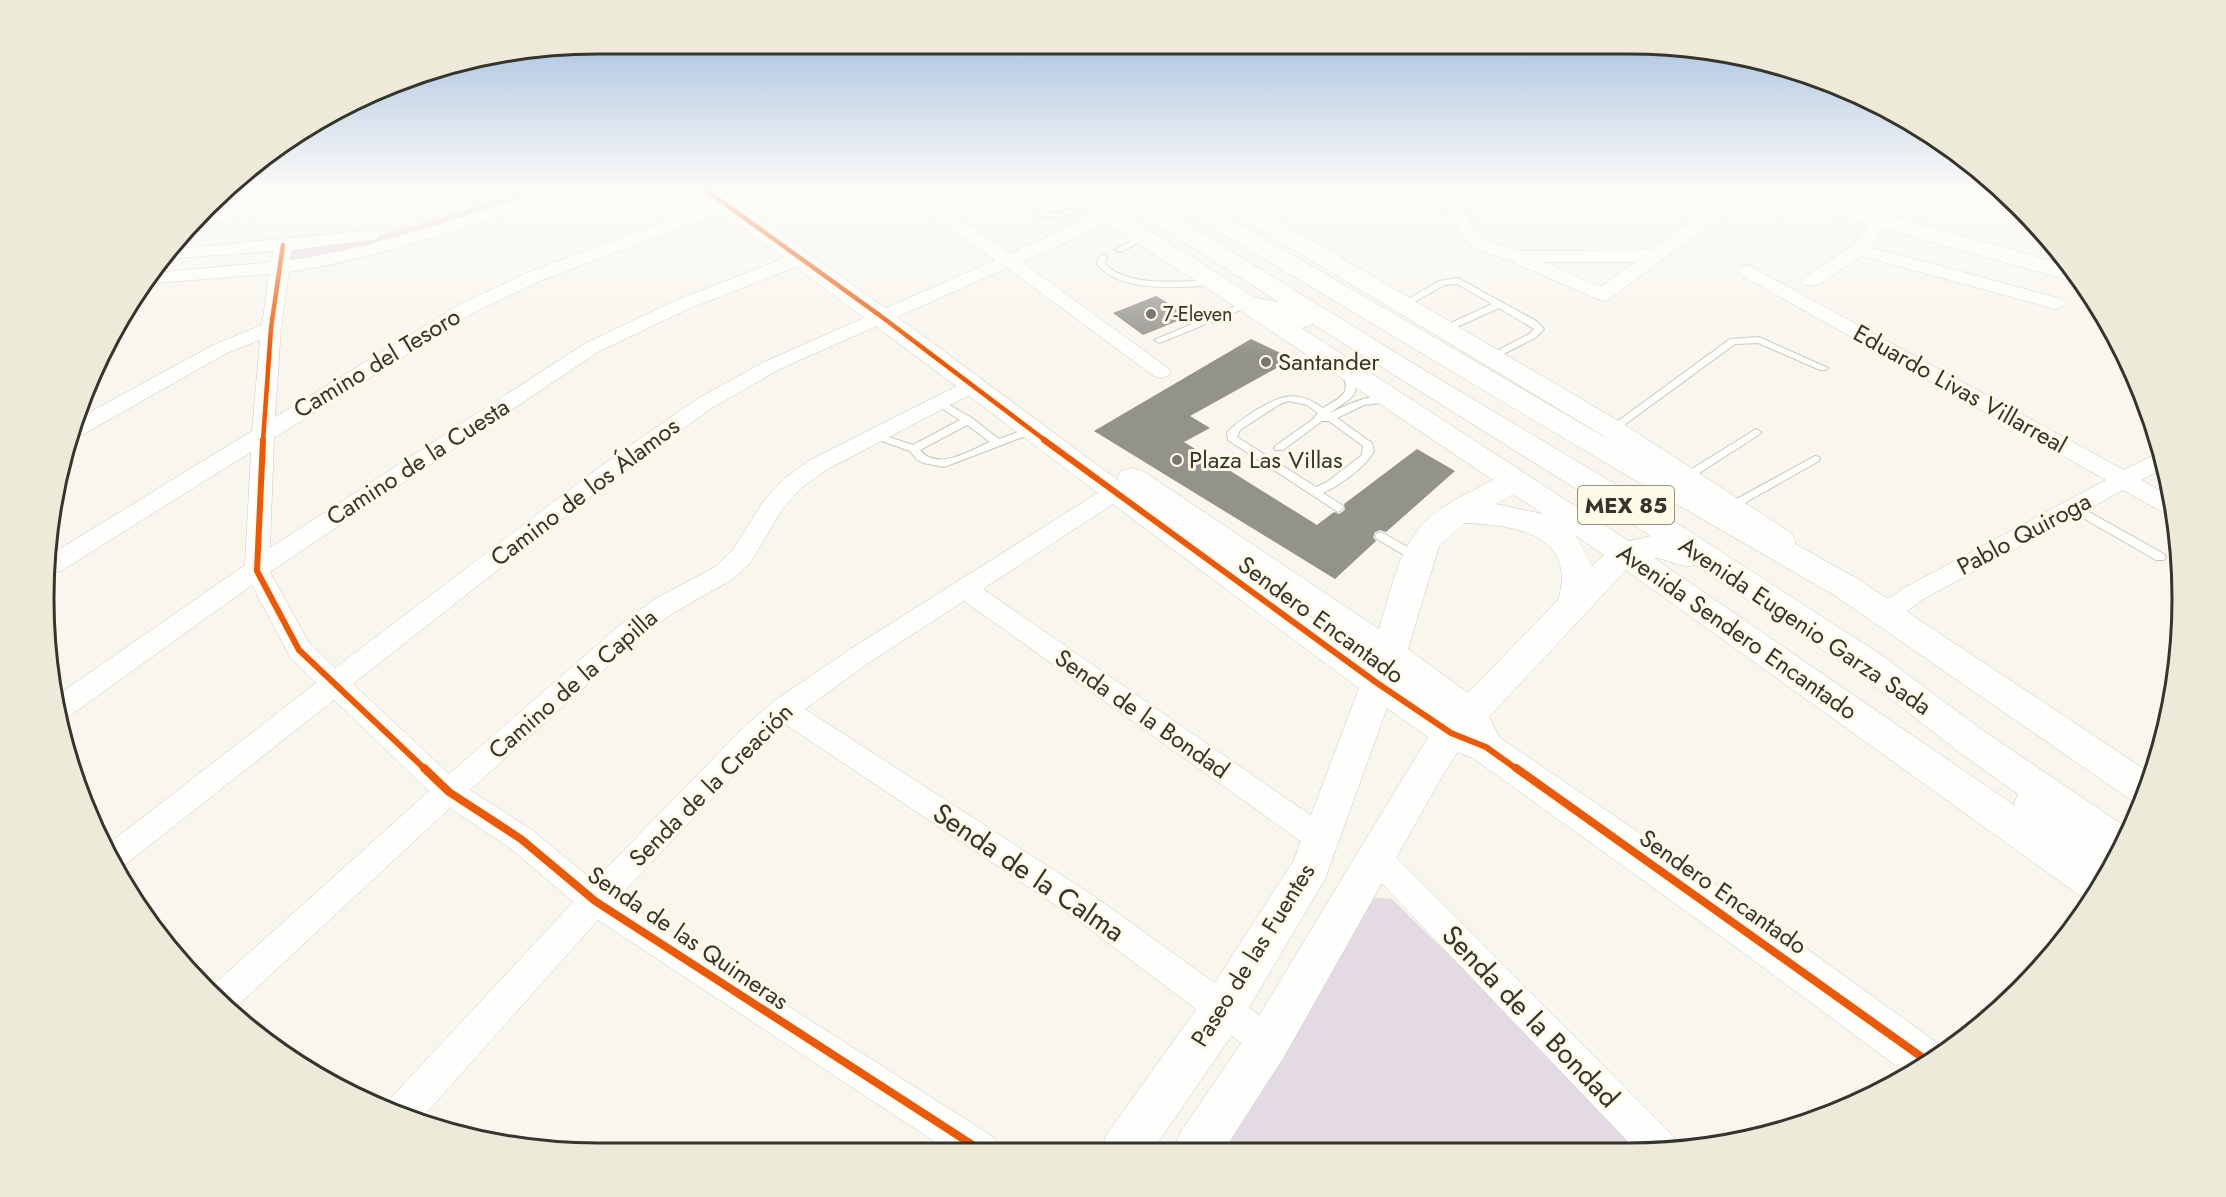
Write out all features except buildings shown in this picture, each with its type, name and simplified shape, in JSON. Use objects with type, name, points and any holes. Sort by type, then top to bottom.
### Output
[{"type":"main road","name":"Sendero Encantado","points":[[779,244],[799,260],[892,313],[972,386],[1032,430],[1125,487]]},
{"type":"main road","name":"Sendero Encantado","points":[[804,244],[818,252],[892,313],[1125,487],[1383,668],[1921,1057]]},
{"type":"main road","name":"Avenida Sendero Encantado","points":[[1156,244],[1624,553],[2092,882]]},
{"type":"main road","name":"Avenida Eugenio Garza Sada","points":[[1176,244],[1381,355],[1616,498],[1871,665],[1972,742],[2115,841]]},
{"type":"main road","name":"Avenida Eugenio Garza Sada","points":[[1257,244],[1629,464],[1846,587]]},
{"type":"main road","name":"Avenida Eugenio Garza Sada","points":[[1301,244],[1612,429],[1730,506],[2139,785]]},
{"type":"main road","points":[[1964,244],[2062,271]]},
{"type":"main road","points":[[1247,304],[1275,309],[1381,355]]},
{"type":"main road","name":"Paseo de las Fuentes","points":[[1130,1143],[1224,1008],[1311,867],[1383,668],[1425,542],[1439,526],[1457,512],[1515,481]]},
{"type":"main road","points":[[1457,512],[1521,518],[1540,524],[1556,534],[1567,547],[1576,564],[1579,580],[1573,608]]},
{"type":"main road","points":[[1202,1143],[1268,1042],[1431,762],[1469,731],[1573,608],[1624,553],[1639,546],[1661,547],[1723,570]]},
{"type":"main road","points":[[1972,742],[2100,869]]},
{"type":"street","points":[[160,277],[281,257],[334,244]]},
{"type":"street","points":[[176,255],[281,257],[372,250],[392,244]]},
{"type":"street","name":"Camino del Tesoro","points":[[55,563],[428,330],[501,291],[607,244]]},
{"type":"street","points":[[984,244],[1161,372]]},
{"type":"street","name":"Camino de los Álamos","points":[[118,854],[333,683],[679,420],[743,380],[1009,261],[1031,244]]},
{"type":"street","points":[[1479,244],[1517,257],[1602,295]]},
{"type":"street","points":[[1585,310],[1670,244]]},
{"type":"street","points":[[1811,281],[1858,250],[1863,244]]},
{"type":"street","points":[[1858,250],[2055,303]]},
{"type":"street","points":[[1517,257],[1653,256]]},
{"type":"street","points":[[257,571],[263,434],[271,328],[281,257]]},
{"type":"street","name":"Camino de la Cuesta","points":[[64,706],[297,542],[591,348],[679,306],[799,260]]},
{"type":"street","name":"Eduardo Livas Villarreal","points":[[1748,271],[2163,502]]},
{"type":"street","points":[[82,425],[220,349],[271,328]]},
{"type":"street","name":"Camino de la Capilla","points":[[225,995],[413,823],[629,632],[664,606],[724,573],[742,556],[772,506],[793,483],[818,465],[937,401],[972,386]]},
{"type":"street","name":"Pablo Quiroga","points":[[1887,613],[1911,595],[2154,463]]},
{"type":"street","name":"Senda de la Creación","points":[[407,1108],[594,902],[755,734],[784,709],[964,588],[1125,487]]},
{"type":"street","name":"Senda de las Quimeras","points":[[257,571],[299,650],[449,792],[521,839],[594,902],[970,1143]]},
{"type":"street","name":"Senda de la Bondad","points":[[964,588],[1321,839]]},
{"type":"street","name":"Senda de la Calma","points":[[784,709],[1083,906],[1268,1042]]},
{"type":"street","name":"Senda de la Bondad","points":[[1377,858],[1653,1142]]},
{"type":"lane","points":[[1118,250],[1131,244]]},
{"type":"lane","points":[[1103,257],[1101,264],[1109,274],[1130,281],[1216,283]]},
{"type":"lane","points":[[1403,305],[1450,280],[1458,280],[1539,329],[1532,336],[1492,357]]},
{"type":"lane","points":[[1159,340],[1247,304]]},
{"type":"lane","points":[[1445,329],[1499,304]]},
{"type":"lane","points":[[1612,429],[1733,341],[1759,340],[1823,368]]},
{"type":"lane","points":[[1328,415],[1352,389],[1352,382],[1345,369]]},
{"type":"lane","points":[[1315,492],[1331,484],[1366,457],[1370,451],[1364,440],[1310,403],[1289,398],[1276,402],[1232,433],[1232,438],[1237,444],[1338,508]]},
{"type":"lane","points":[[1279,448],[1328,415],[1362,402],[1385,398],[1392,400]]},
{"type":"lane","points":[[937,401],[968,420],[998,443]]},
{"type":"lane","points":[[914,449],[968,420]]},
{"type":"lane","points":[[874,435],[914,449],[921,459],[929,463],[944,464],[1032,430]]},
{"type":"lane","points":[[1686,477],[1756,432]]},
{"type":"lane","points":[[1730,506],[1815,459]]},
{"type":"lane","points":[[2073,507],[2160,558]]},
{"type":"lane","points":[[1382,536],[1418,558]]},
{"type":"shaded area","points":[[334,244],[373,244],[289,264],[288,250]]},
{"type":"shaded area","points":[[1370,897],[1392,899],[1641,1143],[1227,1143],[1253,1104]]},
{"type":"cycle path","points":[[781,244],[882,317],[1115,493],[1377,683],[1451,733],[1486,747],[1759,939],[1921,1057]]},
{"type":"cycle path","points":[[283,245],[271,328],[263,434],[257,571],[299,650],[449,792],[521,839],[595,901],[970,1143]]},
{"type":"place","name":"7-Eleven","points":[[1151,314]]},
{"type":"place","name":"Santander","points":[[1266,362]]},
{"type":"place","name":"Plaza Las Villas","points":[[1177,460]]}]
